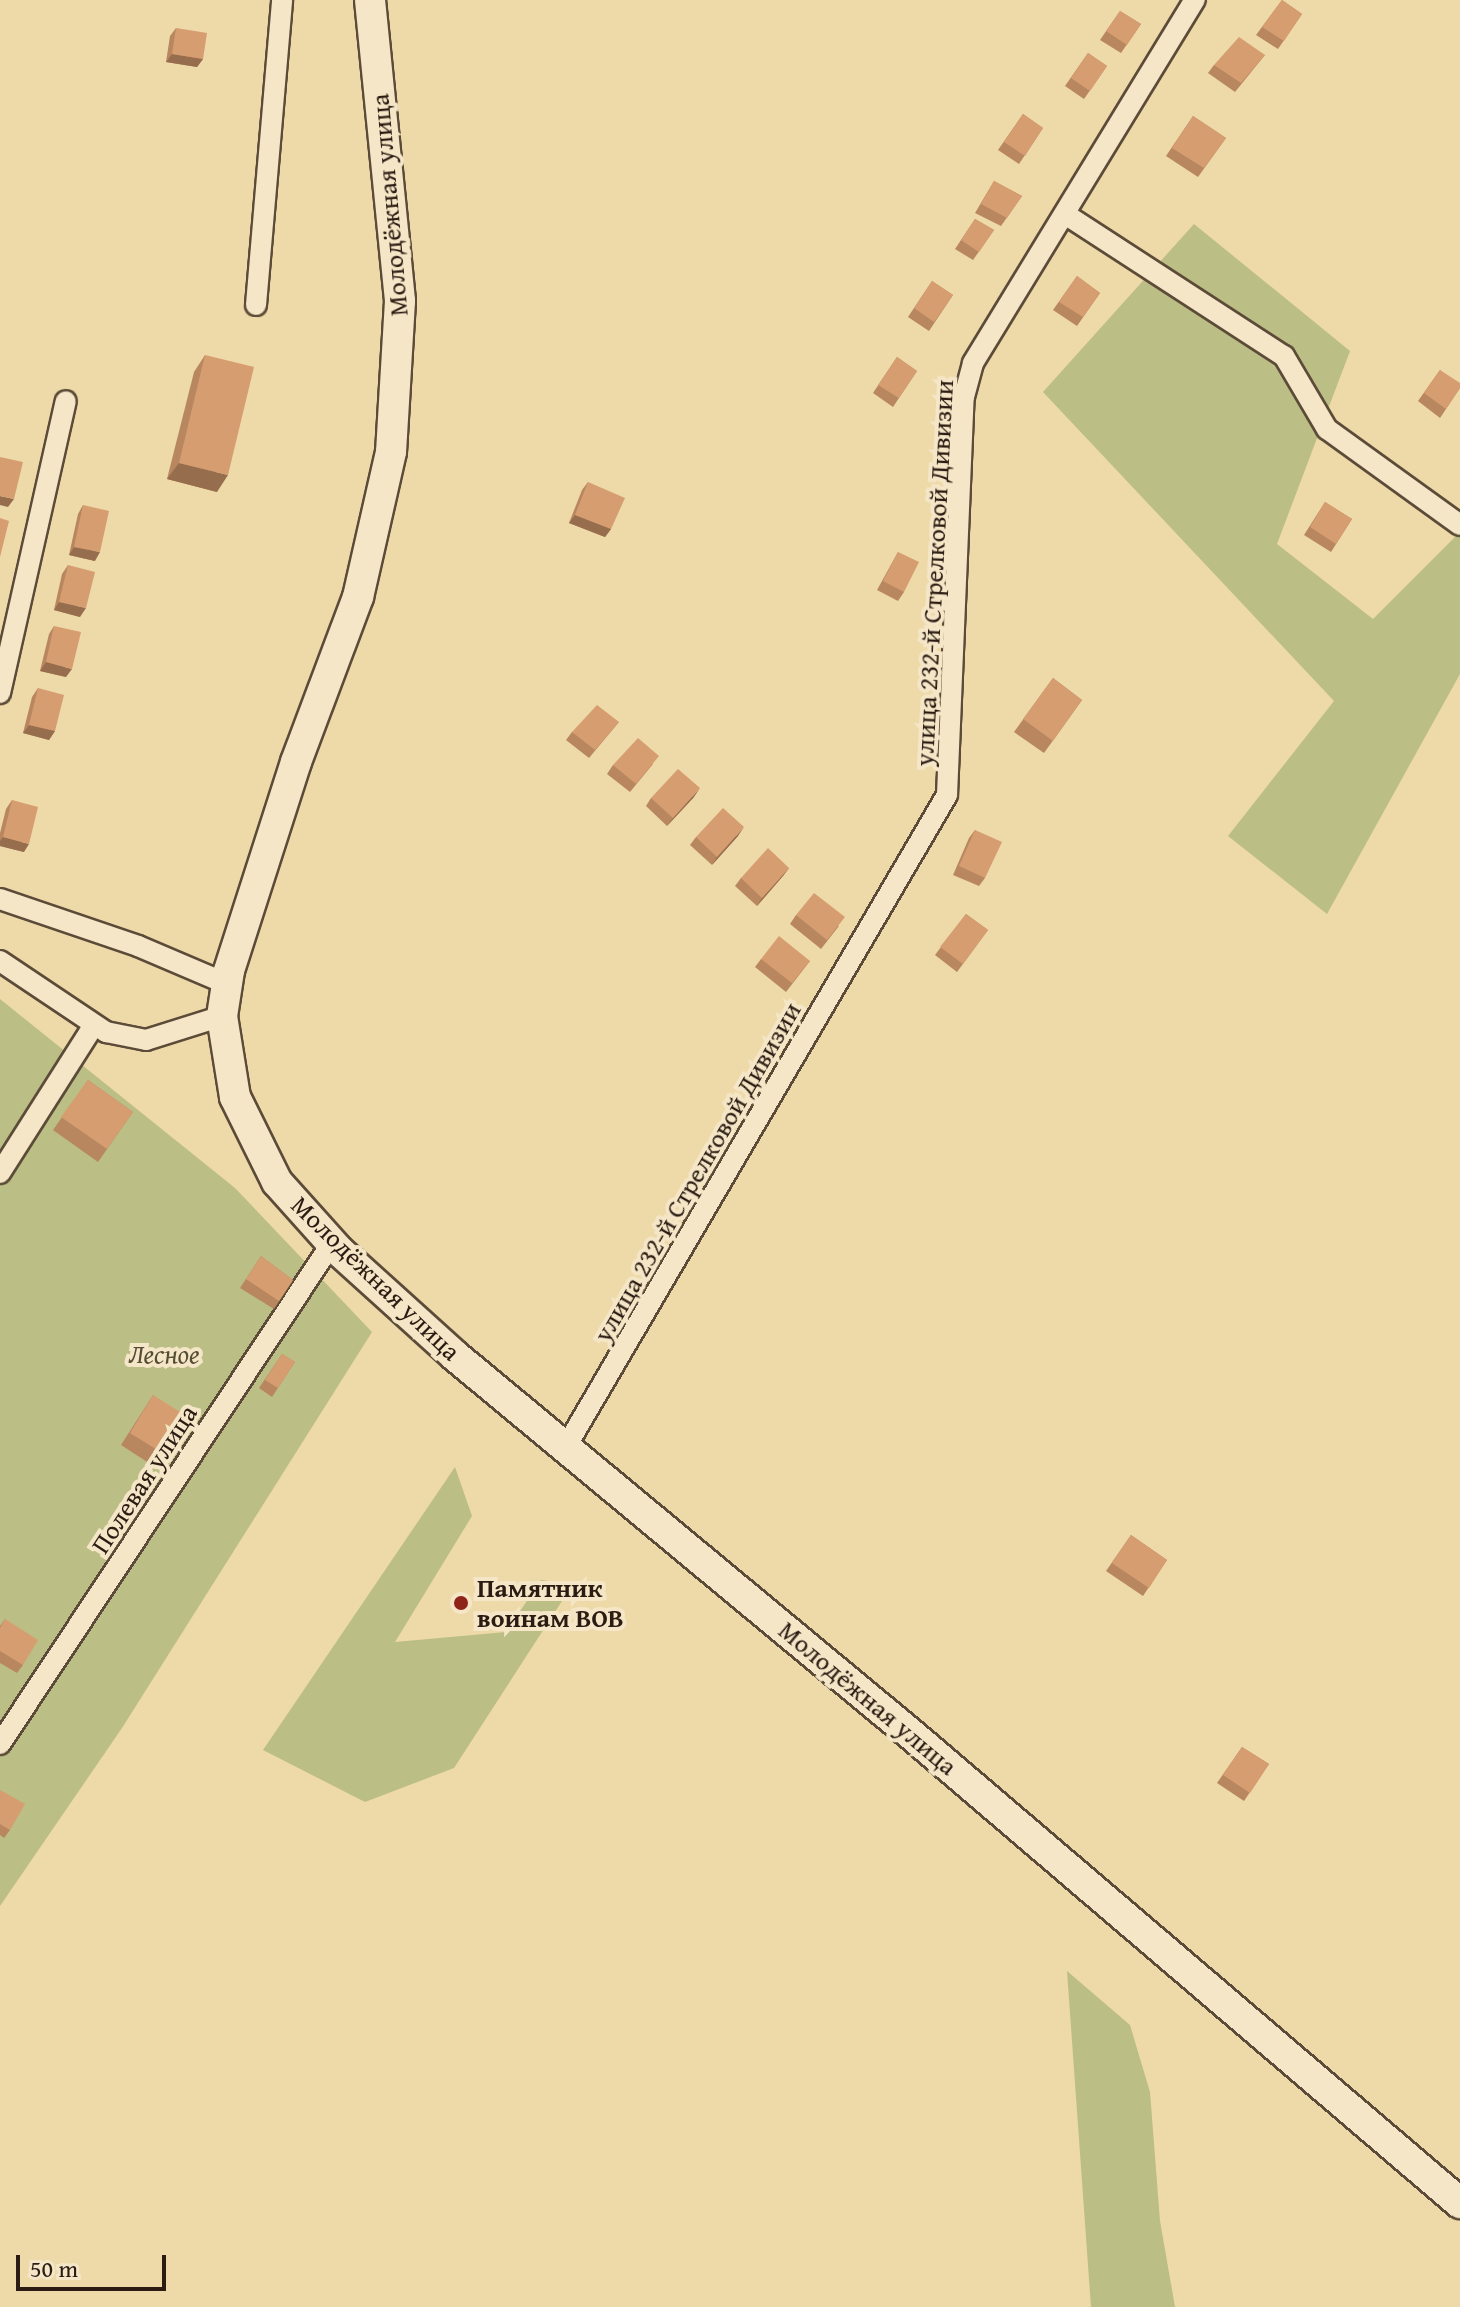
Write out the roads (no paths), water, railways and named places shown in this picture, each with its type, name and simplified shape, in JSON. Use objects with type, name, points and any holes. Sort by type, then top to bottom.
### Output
[{"type":"main road","name":"Молодёжная улица","points":[[370,0],[400,301],[391,452],[358,597],[286,792],[227,984],[222,1016],[235,1097],[277,1182],[332,1243],[454,1355],[567,1445],[1460,2203]]},
{"type":"street","points":[[256,305],[282,0]]},
{"type":"street","name":"улица 232-й Стрелковой Дивизии","points":[[567,1445],[947,795],[964,397],[973,363],[1195,0]]},
{"type":"street","points":[[1065,214],[1284,356],[1327,429],[1460,525]]},
{"type":"street","points":[[0,693],[66,401]]},
{"type":"street","points":[[0,899],[138,946],[227,984]]},
{"type":"street","points":[[0,961],[94,1025],[146,1040],[222,1016]]},
{"type":"street","points":[[0,1173],[94,1025]]},
{"type":"street","name":"Полевая улица","points":[[0,1744],[332,1243]]},
{"type":"place","name":"Памятник воинам ВОВ","points":[[461,1603]]},
{"type":"park label","name":"Лесное","points":[[164,1354]]}]
